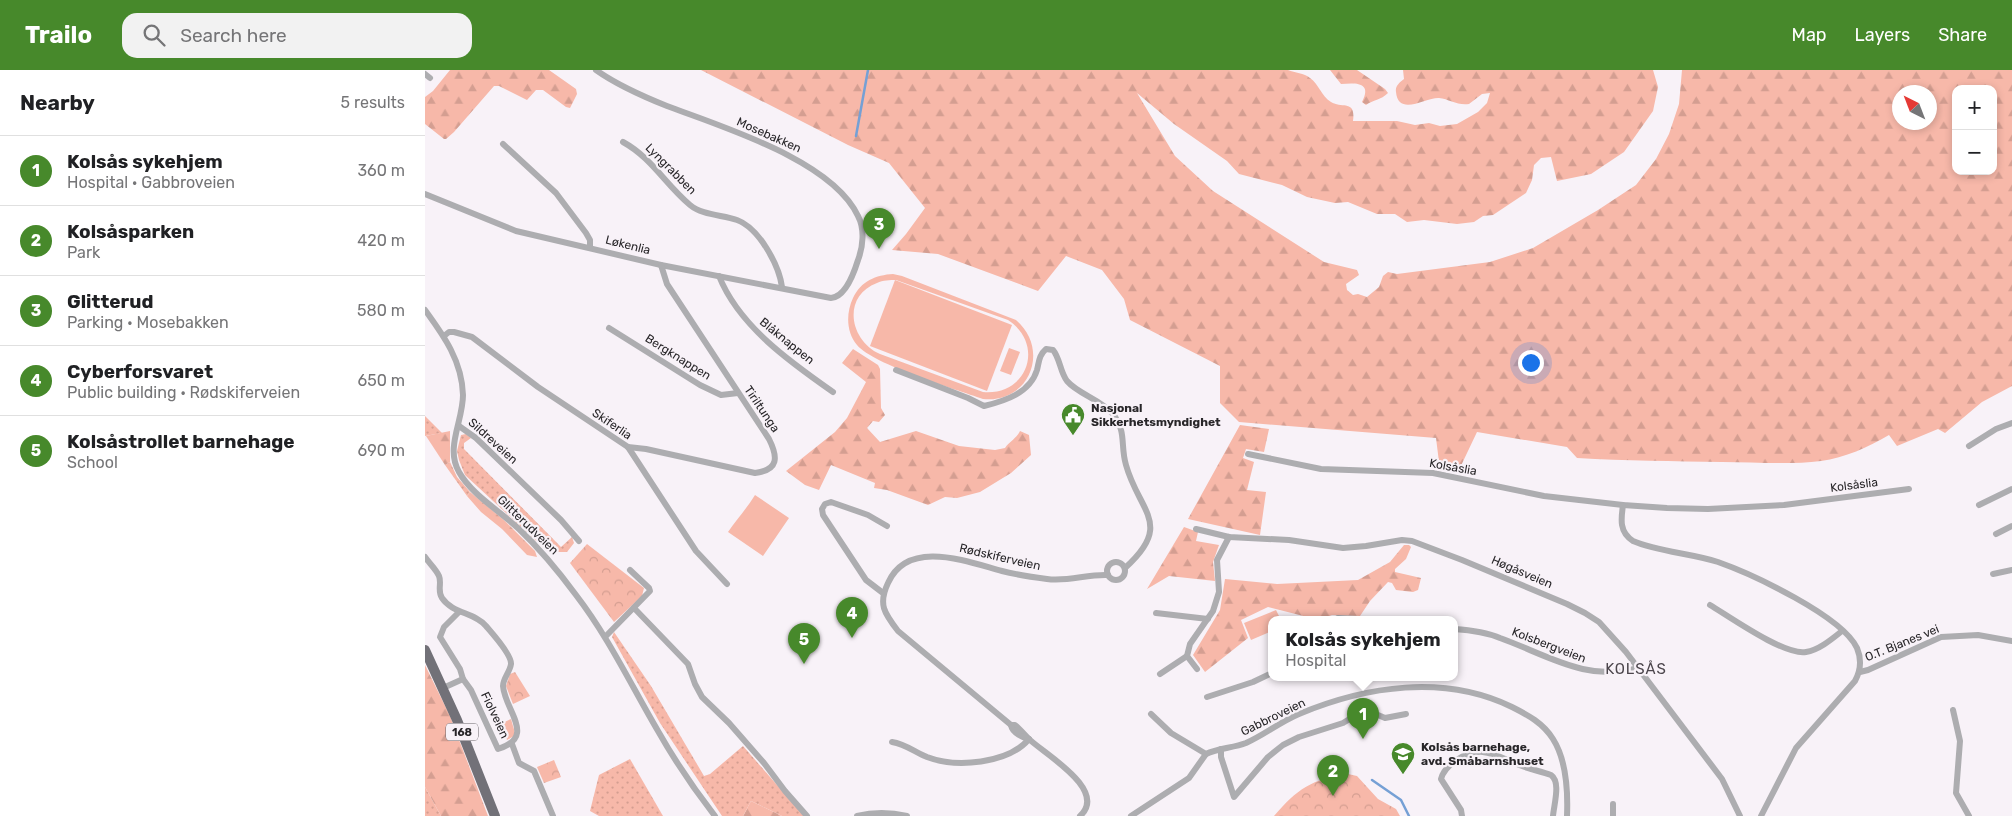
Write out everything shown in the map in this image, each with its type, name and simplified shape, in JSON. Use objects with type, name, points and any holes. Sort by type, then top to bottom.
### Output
[{"type":"main road","name":"168","points":[[425,650],[443,688],[495,816]]},
{"type":"street","name":"Mosebakken","points":[[596,70],[608,79],[646,97],[783,152],[807,166],[843,195],[859,217],[863,238],[859,260],[842,294],[837,298],[831,298]]},
{"type":"street","name":"Lyngrabben","points":[[623,142],[646,157],[692,207],[738,220],[748,225],[757,235],[778,268],[782,287]]},
{"type":"street","points":[[503,144],[556,193],[586,233],[590,240],[590,247]]},
{"type":"street","name":"Løkenlia","points":[[425,194],[516,231],[661,265],[831,298]]},
{"type":"street","name":"Tiriltunga","points":[[628,447],[755,473],[770,468],[775,462],[776,454],[773,448],[667,284],[661,265]]},
{"type":"street","name":"Blåknappen","points":[[719,276],[724,289],[753,329],[833,392]]},
{"type":"street","name":"Sildreveien","points":[[425,310],[444,336],[457,361],[463,394],[459,426],[476,438],[561,520],[579,541]]},
{"type":"street","name":"Bergknappen","points":[[609,328],[700,385],[721,395],[738,393]]},
{"type":"street","name":"Skiferlia","points":[[444,336],[449,332],[454,332],[472,337],[538,387],[628,447],[697,551],[727,584]]},
{"type":"street","name":"Rødskiferveien","points":[[896,370],[984,406],[1001,402],[1022,391],[1036,372],[1041,354],[1046,349],[1053,350],[1068,382],[1101,402],[1122,427],[1125,463],[1147,511],[1151,529],[1147,543],[1140,554],[1124,566]]},
{"type":"street","points":[[1969,446],[1996,429],[2012,423]]},
{"type":"street","name":"Glitterudveien","points":[[459,426],[454,449],[454,457],[459,473],[475,491],[519,529],[549,560],[606,636],[669,750],[715,816]]},
{"type":"street","name":"Kolsåslia","points":[[1248,454],[1321,469],[1433,473],[1543,496],[1623,505],[1689,509],[1784,505],[1909,489]]},
{"type":"street","points":[[1979,505],[2012,489]]},
{"type":"street","points":[[887,526],[868,515],[831,502],[825,504],[822,509],[823,515],[866,580],[883,593],[884,610],[898,631],[1011,725],[1014,724],[1029,739],[1071,773],[1083,788],[1087,799],[1086,806],[1079,816]]},
{"type":"street","points":[[1623,505],[1621,524],[1623,530],[1633,541],[1729,566],[1791,595],[1818,612],[1842,631],[1857,649],[1861,665],[1860,672],[1849,688],[1807,733],[1796,748],[1761,816]]},
{"type":"street","points":[[1996,534],[2012,526]]},
{"type":"street","name":"Høgåsveien","points":[[1196,529],[1229,537],[1289,540],[1343,548],[1402,540],[1425,545],[1562,601],[1585,613],[1599,622],[1611,634],[1637,668],[1722,780],[1740,816]]},
{"type":"street","points":[[1160,674],[1187,656],[1190,644],[1213,611],[1219,592],[1217,560],[1229,537]]},
{"type":"street","name":"Rødskiferveien","points":[[883,593],[890,578],[903,564],[923,557],[941,556],[970,561],[1003,572],[1054,580],[1107,573]]},
{"type":"street","name":"Fiolveien","points":[[425,557],[439,576],[439,590],[442,598],[459,612],[480,620],[508,656],[511,664],[503,687],[513,713],[517,732],[516,740],[512,744],[498,749],[471,690],[463,679],[460,669],[441,637],[444,627],[459,612]]},
{"type":"street","name":"Rødskiferveien","points":[[1117,561],[1124,566],[1125,574],[1121,579],[1115,580],[1107,573],[1107,566],[1112,562],[1117,561]]},
{"type":"street","points":[[606,636],[650,589],[630,570]]},
{"type":"street","points":[[1993,574],[2012,570]]},
{"type":"street","points":[[1711,605],[1747,628],[1797,652],[1810,652],[1842,631]]},
{"type":"street","points":[[634,608],[688,664],[702,697],[745,741],[807,816]]},
{"type":"street","points":[[1156,612],[1208,619]]},
{"type":"street","name":"Kolsbergveien","points":[[1458,630],[1499,637],[1583,670],[1604,672],[1637,668]]},
{"type":"street","name":"O.T. Bjanes vei","points":[[1860,672],[1941,637],[1978,635],[2012,641]]},
{"type":"street","points":[[1187,656],[1197,669]]},
{"type":"street","points":[[1207,697],[1253,682],[1268,675]]},
{"type":"street","points":[[443,688],[463,679]]},
{"type":"street","name":"Gabbroveien","points":[[1206,754],[1221,749],[1234,748],[1248,742],[1299,714],[1359,696],[1393,688],[1416,686],[1464,690],[1481,694],[1522,712],[1540,723],[1548,732],[1562,758],[1567,816]]},
{"type":"street","points":[[1953,710],[1960,741],[1956,793],[1969,816]]},
{"type":"street","points":[[1221,749],[1221,757],[1234,796],[1283,745],[1299,737],[1343,723],[1355,715],[1371,712],[1385,718],[1406,714]]},
{"type":"street","points":[[1131,816],[1189,778],[1206,754],[1177,737],[1151,714]]},
{"type":"street","points":[[892,742],[900,743],[935,760],[962,763],[992,760],[1022,746],[1029,739]]},
{"type":"street","name":"Fiolveien","points":[[512,744],[519,763],[534,771],[553,816]]},
{"type":"street","points":[[1461,816],[1461,810],[1441,779],[1442,775],[1445,769],[1458,759],[1483,751],[1491,752],[1517,764],[1551,774],[1555,778],[1556,784],[1553,816]]},
{"type":"street","points":[[1613,804],[1613,816]]},
{"type":"street","points":[[857,816],[895,813],[907,816]]},
{"type":"green space","points":[[450,70],[549,70],[576,89],[577,94],[570,108],[543,90],[536,90],[527,100],[499,86],[494,86],[454,132],[444,139],[425,124],[425,97],[433,91]]},
{"type":"green space","points":[[701,70],[1288,70],[1310,78],[1331,102],[1350,107],[1353,121],[1397,121],[1415,125],[1429,123],[1440,126],[1457,124],[1478,112],[1487,103],[1490,93],[1482,94],[1469,104],[1434,98],[1407,105],[1398,99],[1396,90],[1404,79],[1403,70],[1653,70],[1658,87],[1653,111],[1624,152],[1591,174],[1557,181],[1551,157],[1541,158],[1534,165],[1532,180],[1526,193],[1493,215],[1483,216],[1474,222],[1457,224],[1424,220],[1407,222],[1395,214],[1377,214],[1348,202],[1335,203],[1307,197],[1282,185],[1239,174],[1227,161],[1174,124],[1137,93],[1175,156],[1213,191],[1324,262],[1357,270],[1359,275],[1346,284],[1347,290],[1353,295],[1358,294],[1367,297],[1379,287],[1383,276],[1388,272],[1397,274],[1490,262],[1533,248],[1636,185],[1656,159],[1669,134],[1679,104],[1682,70],[2012,70],[2012,386],[1982,402],[1945,433],[1938,429],[1897,446],[1889,435],[1856,451],[1821,461],[1772,463],[1577,458],[1567,447],[1477,432],[1458,472],[1449,472],[1439,462],[1436,438],[1239,422],[1220,403],[1220,366],[1130,320],[1124,299],[1102,270],[1066,256],[1038,291],[938,254],[892,250],[925,208],[889,163],[848,145]]},
{"type":"green space","points":[[1330,70],[1357,70],[1388,93],[1366,105],[1362,102],[1365,95],[1364,87],[1356,84],[1341,84]]},
{"type":"green space","points":[[887,275],[902,276],[1016,320],[1027,332],[1032,346],[1033,359],[1030,373],[1023,384],[1012,393],[999,398],[983,399],[916,376],[866,353],[853,340],[848,322],[849,310],[853,298],[860,287],[870,280]],"holes":[[[896,280],[1008,320],[1019,330],[1026,342],[1028,354],[1026,366],[1020,377],[1011,386],[999,391],[983,392],[880,354],[862,339],[856,329],[854,307],[858,298],[866,289],[882,281]]]},
{"type":"green space","points":[[895,280],[1012,325],[987,391],[870,346]]},
{"type":"green space","points":[[1009,348],[1020,352],[1011,375],[1000,371]]},
{"type":"green space","points":[[853,349],[878,365],[880,369],[881,408],[885,415],[879,422],[873,421],[867,428],[880,442],[916,431],[959,446],[995,450],[1005,448],[1020,431],[1029,435],[1031,455],[1011,473],[980,492],[957,498],[945,497],[928,505],[887,490],[874,488],[875,483],[831,465],[819,490],[805,485],[786,471],[835,432],[847,418],[866,382],[842,363]]},
{"type":"green space","points":[[425,416],[442,433],[425,436]]},
{"type":"green space","points":[[1240,425],[1269,429],[1264,452],[1246,449],[1243,458],[1254,462],[1247,490],[1266,492],[1260,535],[1188,519]]},
{"type":"green space","points":[[450,431],[450,462],[445,465],[426,436]]},
{"type":"green space","points":[[466,434],[471,438],[464,443],[464,449],[561,547],[572,537],[574,543],[567,552],[559,552],[550,548],[546,550],[465,475],[457,451],[461,435]]},
{"type":"green space","points":[[450,462],[457,477],[470,492],[467,496],[445,465]]},
{"type":"green space","points":[[470,492],[505,521],[535,551],[537,557],[527,555],[502,529],[481,512],[467,496]]},
{"type":"green space","points":[[755,495],[789,518],[763,556],[728,532]]},
{"type":"green space","points":[[1184,527],[1198,532],[1196,541],[1219,545],[1213,562],[1215,581],[1169,576],[1147,589]]},
{"type":"green space","points":[[587,544],[644,588],[642,596],[614,622],[570,563]]},
{"type":"green space","points":[[1404,545],[1411,547],[1406,559],[1395,569],[1395,572],[1421,578],[1418,590],[1413,592],[1396,590],[1392,583],[1388,582],[1370,601],[1360,616],[1303,616],[1268,607],[1241,620],[1248,638],[1205,672],[1193,655],[1220,610],[1225,579],[1277,584],[1358,580],[1390,562]]},
{"type":"green space","points":[[1276,610],[1279,616],[1268,616],[1268,633],[1251,640],[1244,623]]},
{"type":"green space","points":[[614,632],[651,686],[704,776],[710,774],[743,746],[804,816],[782,816],[751,801],[743,816],[722,816],[660,723],[612,637]]},
{"type":"green space","points":[[425,665],[450,716],[488,816],[441,816],[425,787]]},
{"type":"green space","points":[[515,672],[530,696],[513,704],[506,686],[510,674]]},
{"type":"green space","points":[[511,719],[515,733],[514,736],[507,740],[500,724]]},
{"type":"green space","points":[[630,759],[663,816],[599,816],[590,811],[599,775]]},
{"type":"green space","points":[[554,760],[561,777],[544,783],[537,767]]},
{"type":"green space","points":[[1348,774],[1357,776],[1378,799],[1396,809],[1400,816],[1274,816],[1290,799],[1306,787],[1324,779]]},
{"type":"green space","points":[[425,787],[441,816],[425,816]]},
{"type":"green space","points":[[751,801],[782,816],[743,816]]},
{"type":"waterway","points":[[856,136],[868,70]]},
{"type":"waterway","points":[[1372,780],[1401,800],[1409,816]]},
{"type":"place","name":"Glitterud","points":[[879,249]]},
{"type":"place","name":"Nasjonal Sikkerhetsmyndighet","points":[[1073,436]]},
{"type":"place","name":"Cyberforsvaret","points":[[852,638]]},
{"type":"place","name":"Kolsåstrollet barnehage","points":[[804,664]]},
{"type":"place","name":"Kolsås sykehjem","points":[[1363,739]]},
{"type":"place","name":"Kolsås barnehage, avd. Småbarnshuset","points":[[1403,775]]},
{"type":"place","name":"Kolsåsparken","points":[[1333,796]]},
{"type":"district","name":"KOLSÅS","points":[[1636,669]]}]
